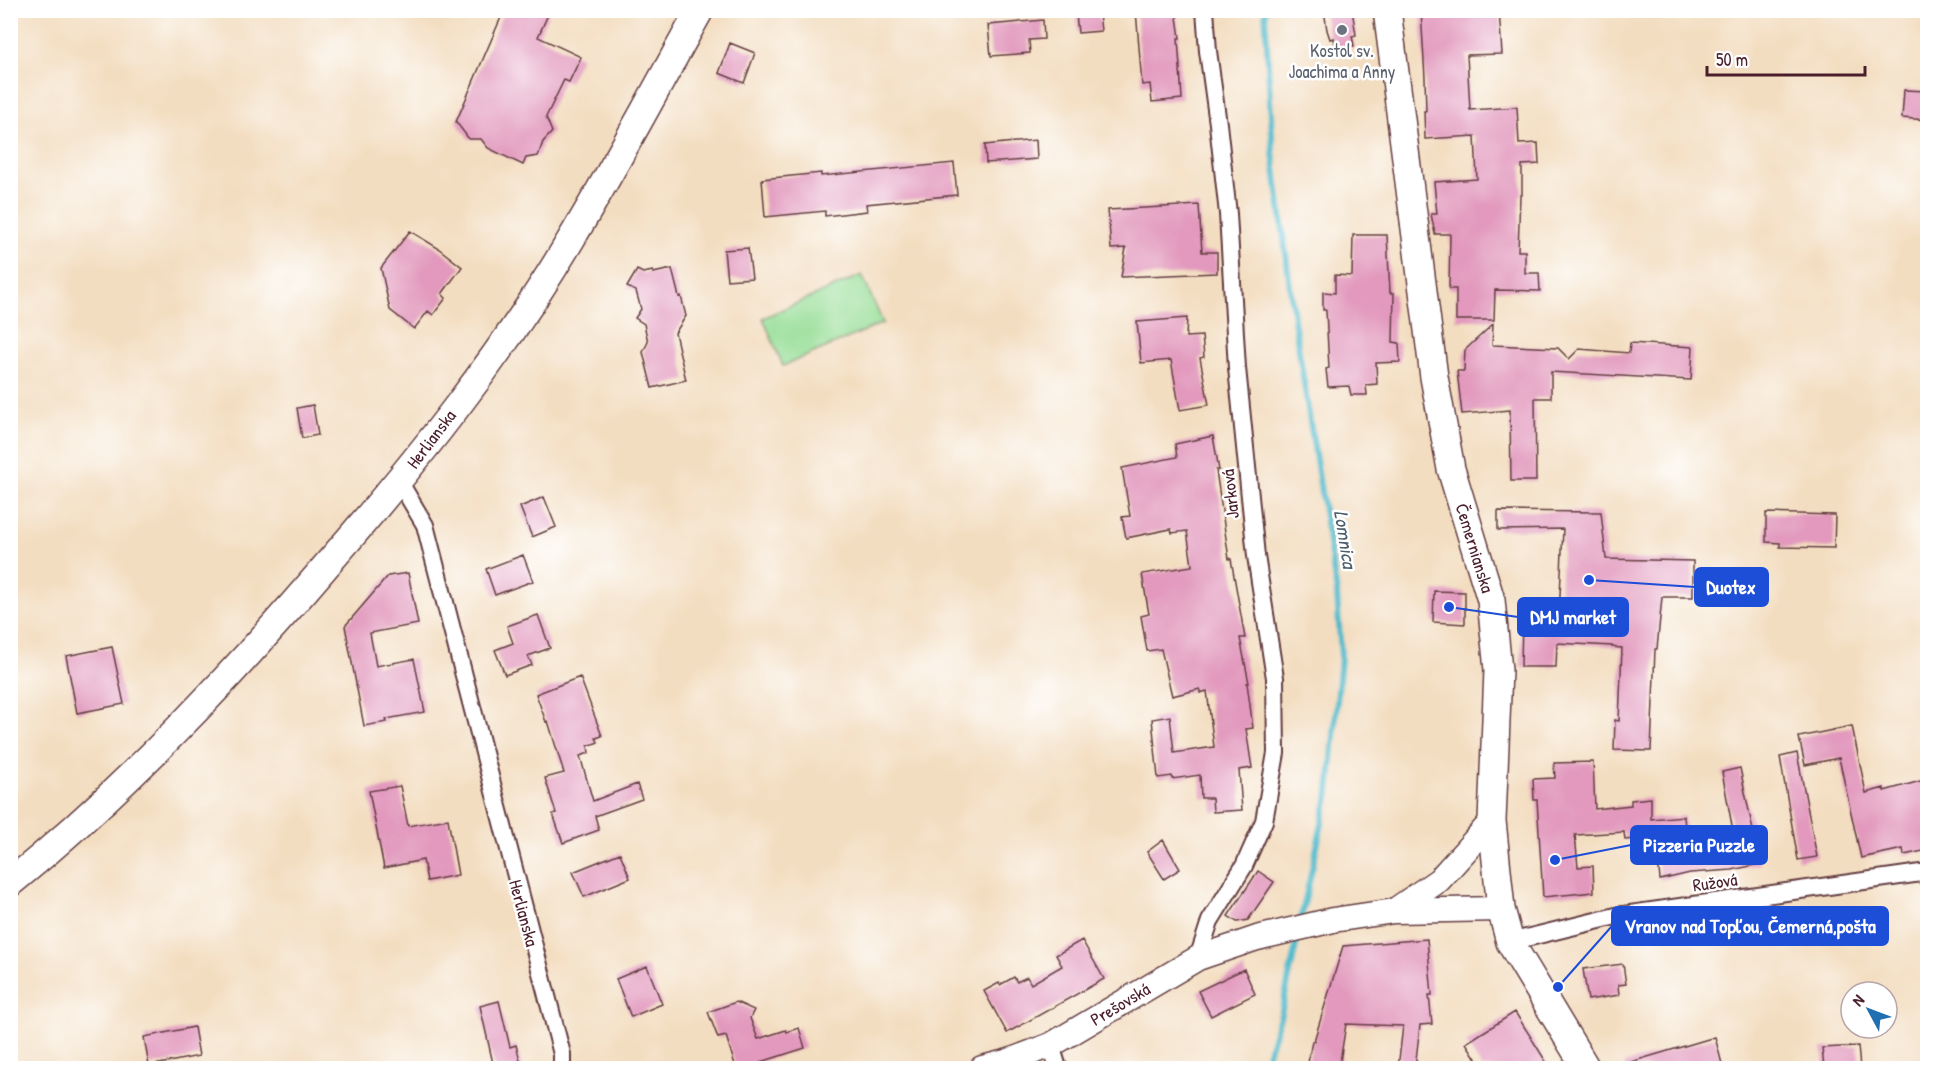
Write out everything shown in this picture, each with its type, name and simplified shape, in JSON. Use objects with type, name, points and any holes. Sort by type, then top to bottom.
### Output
[{"type":"main road","name":"Herlianska","points":[[399,481],[498,350],[570,242],[700,10]]},
{"type":"main road","name":"Čemernianska","points":[[1387,10],[1410,202],[1436,388],[1451,469],[1491,600],[1498,670],[1492,821],[1501,909],[1510,942],[1586,1068]]},
{"type":"main road","points":[[10,883],[86,816],[212,695],[272,630],[399,481]]},
{"type":"main road","points":[[1394,911],[1439,880],[1492,821]]},
{"type":"main road","name":"Prešovská","points":[[982,1068],[1009,1061],[1051,1045],[1198,958],[1257,938],[1333,920],[1394,911],[1501,909]]},
{"type":"street","name":"Jarková","points":[[1198,958],[1210,921],[1244,866],[1264,821],[1276,753],[1275,678],[1256,556],[1237,369],[1228,214],[1205,10]]},
{"type":"street","name":"Herlianska","points":[[399,481],[425,525],[562,1061],[577,1068]]},
{"type":"street","name":"Ružová","points":[[1510,942],[1616,916],[1928,872]]},
{"type":"street","points":[[1051,1045],[1058,1068]]},
{"type":"green space","points":[[862,275],[883,323],[783,366],[763,318]]},
{"type":"building","points":[[508,10],[550,10],[538,37],[581,57],[569,82],[564,80],[546,117],[552,132],[543,142],[538,156],[526,158],[523,165],[488,148],[481,139],[469,139],[456,122],[502,15],[506,17]]},
{"type":"building","points":[[1136,10],[1176,10],[1180,38],[1178,38],[1182,99],[1152,102],[1150,84],[1142,85]]},
{"type":"building","name":"Kostol sv. Joachima a Anny","points":[[1324,10],[1352,10],[1356,35],[1352,36],[1354,46],[1336,50],[1334,38],[1330,39],[1327,30]]},
{"type":"building","points":[[1421,10],[1499,10],[1502,54],[1467,55],[1470,110],[1517,107],[1519,144],[1538,143],[1539,164],[1522,165],[1518,251],[1525,251],[1525,273],[1539,273],[1540,291],[1495,290],[1494,320],[1456,320],[1456,289],[1449,289],[1450,234],[1435,234],[1431,214],[1437,214],[1434,182],[1477,179],[1475,136],[1425,139],[1425,78]]},
{"type":"building","points":[[1099,13],[1101,31],[1078,33],[1076,14]]},
{"type":"building","points":[[1043,20],[1044,39],[1029,40],[1030,53],[991,56],[988,25]]},
{"type":"building","points":[[730,43],[755,53],[744,83],[719,73]]},
{"type":"building","points":[[1904,90],[1928,91],[1928,120],[1902,118]]},
{"type":"building","points":[[1036,140],[1037,159],[986,163],[985,145]]},
{"type":"building","points":[[954,163],[957,195],[866,204],[867,211],[825,216],[825,211],[765,217],[762,179],[821,173],[821,176]]},
{"type":"building","points":[[1199,205],[1202,252],[1217,252],[1217,273],[1121,277],[1126,248],[1111,249],[1108,210]]},
{"type":"building","points":[[410,231],[438,248],[462,267],[442,294],[446,298],[433,315],[428,311],[414,329],[390,310],[381,268]]},
{"type":"building","points":[[1353,235],[1387,235],[1390,293],[1394,293],[1393,342],[1399,343],[1400,362],[1376,363],[1377,384],[1366,385],[1367,395],[1351,395],[1349,386],[1328,387],[1326,369],[1329,368],[1323,292],[1335,293],[1335,275],[1352,276]]},
{"type":"building","points":[[748,248],[752,278],[727,280],[724,250]]},
{"type":"building","points":[[672,269],[686,316],[675,333],[686,380],[652,388],[643,352],[648,342],[644,324],[635,318],[641,309],[636,291],[627,287],[637,270],[643,273],[653,271],[653,273]]},
{"type":"building","points":[[1187,318],[1186,337],[1202,336],[1204,357],[1200,358],[1209,405],[1180,410],[1171,360],[1141,363],[1137,322]]},
{"type":"building","points":[[1493,324],[1492,345],[1558,348],[1569,359],[1579,349],[1629,353],[1630,343],[1693,347],[1691,380],[1551,372],[1551,398],[1535,398],[1536,481],[1511,481],[1510,410],[1462,414],[1457,371],[1464,371],[1465,350]]},
{"type":"building","points":[[313,405],[318,435],[302,438],[297,408]]},
{"type":"building","points":[[1213,436],[1229,559],[1231,559],[1245,638],[1240,638],[1249,683],[1247,683],[1253,728],[1246,729],[1252,768],[1239,770],[1242,810],[1213,812],[1212,798],[1201,798],[1200,775],[1172,779],[1172,776],[1158,778],[1152,719],[1170,716],[1174,753],[1214,747],[1207,691],[1200,693],[1200,689],[1172,696],[1161,649],[1147,651],[1141,616],[1149,614],[1142,574],[1192,566],[1187,531],[1172,533],[1171,529],[1126,538],[1122,517],[1130,516],[1122,468],[1177,457],[1175,444]]},
{"type":"building","points":[[544,497],[556,527],[532,537],[520,507]]},
{"type":"building","points":[[1498,511],[1601,512],[1606,559],[1693,561],[1693,597],[1662,597],[1657,649],[1655,649],[1651,751],[1614,750],[1615,720],[1619,721],[1622,648],[1557,643],[1556,667],[1521,667],[1522,617],[1559,618],[1563,529],[1498,530]]},
{"type":"building","points":[[1766,513],[1835,515],[1834,548],[1780,547],[1780,543],[1766,542]]},
{"type":"building","points":[[523,555],[533,581],[495,595],[486,569]]},
{"type":"building","points":[[408,573],[418,624],[370,633],[376,666],[414,659],[425,712],[386,719],[387,722],[364,726],[345,626],[388,576]]},
{"type":"building","points":[[1434,591],[1465,592],[1465,624],[1433,622]]},
{"type":"building","points":[[538,615],[550,648],[528,656],[532,665],[505,675],[495,650],[513,643],[507,626]]},
{"type":"building","points":[[112,647],[124,704],[77,713],[66,656]]},
{"type":"building","points":[[580,677],[602,736],[596,738],[598,742],[588,746],[589,753],[580,756],[593,801],[637,784],[642,799],[595,816],[599,830],[563,843],[553,814],[556,813],[545,778],[564,773],[548,721],[546,722],[536,694]]},
{"type":"building","points":[[1852,726],[1866,793],[1884,788],[1884,791],[1928,779],[1928,850],[1904,855],[1903,849],[1861,858],[1839,758],[1805,765],[1799,737]]},
{"type":"building","points":[[1797,753],[1817,857],[1798,860],[1780,757]]},
{"type":"building","points":[[1593,762],[1595,809],[1631,805],[1631,800],[1651,798],[1651,819],[1684,816],[1686,840],[1733,831],[1722,772],[1740,768],[1760,864],[1732,870],[1690,873],[1660,880],[1656,837],[1625,840],[1624,832],[1575,835],[1578,867],[1593,866],[1594,892],[1543,897],[1537,800],[1534,800],[1533,779],[1555,778],[1554,763]]},
{"type":"building","points":[[400,786],[408,826],[448,819],[458,875],[427,881],[423,860],[384,868],[369,791]]},
{"type":"building","points":[[1163,840],[1180,869],[1164,879],[1147,852]]},
{"type":"building","points":[[620,853],[630,878],[584,897],[573,872]]},
{"type":"building","points":[[1258,871],[1274,882],[1248,920],[1237,922],[1228,916]]},
{"type":"building","points":[[1427,939],[1432,1024],[1420,1025],[1415,1068],[1398,1068],[1403,1026],[1346,1024],[1339,1068],[1307,1068],[1312,1041],[1314,1041],[1343,946]]},
{"type":"building","points":[[1082,940],[1104,979],[1007,1033],[984,991],[1014,977],[1017,982],[1027,977],[1031,984],[1062,966],[1056,955]]},
{"type":"building","points":[[1623,964],[1626,984],[1618,985],[1619,995],[1588,1000],[1583,969]]},
{"type":"building","points":[[647,966],[662,1004],[631,1017],[616,979]]},
{"type":"building","points":[[1244,969],[1255,994],[1211,1016],[1198,991]]},
{"type":"building","points":[[499,1001],[510,1047],[516,1045],[522,1068],[494,1068],[480,1006]]},
{"type":"building","points":[[736,1002],[754,1010],[750,1018],[758,1039],[799,1028],[805,1048],[761,1062],[763,1068],[736,1068],[726,1036],[718,1038],[708,1012]]},
{"type":"building","points":[[1515,1012],[1550,1068],[1482,1068],[1466,1043]]},
{"type":"building","points":[[194,1027],[199,1056],[149,1066],[144,1037]]},
{"type":"building","points":[[1715,1037],[1723,1068],[1625,1068],[1624,1064]]},
{"type":"building","points":[[1858,1046],[1860,1068],[1824,1068],[1822,1048]]},
{"type":"waterway","name":"Lomnica","points":[[1265,10],[1273,152],[1295,326],[1337,593],[1341,657],[1329,792],[1300,923]]},
{"type":"waterway","name":"Lomnica","points":[[1263,1068],[1281,1014],[1298,936]]},
{"type":"place","name":"Kostol sv. Joachima a Anny","points":[[1342,30]]},
{"type":"place","name":"Duotex","points":[[1589,580]]},
{"type":"place","name":"DMJ market","points":[[1449,607]]},
{"type":"place","name":"Pizzeria Puzzle","points":[[1555,860]]},
{"type":"place","name":"Vranov nad Topľou, Čemerná,pošta","points":[[1558,987]]}]
